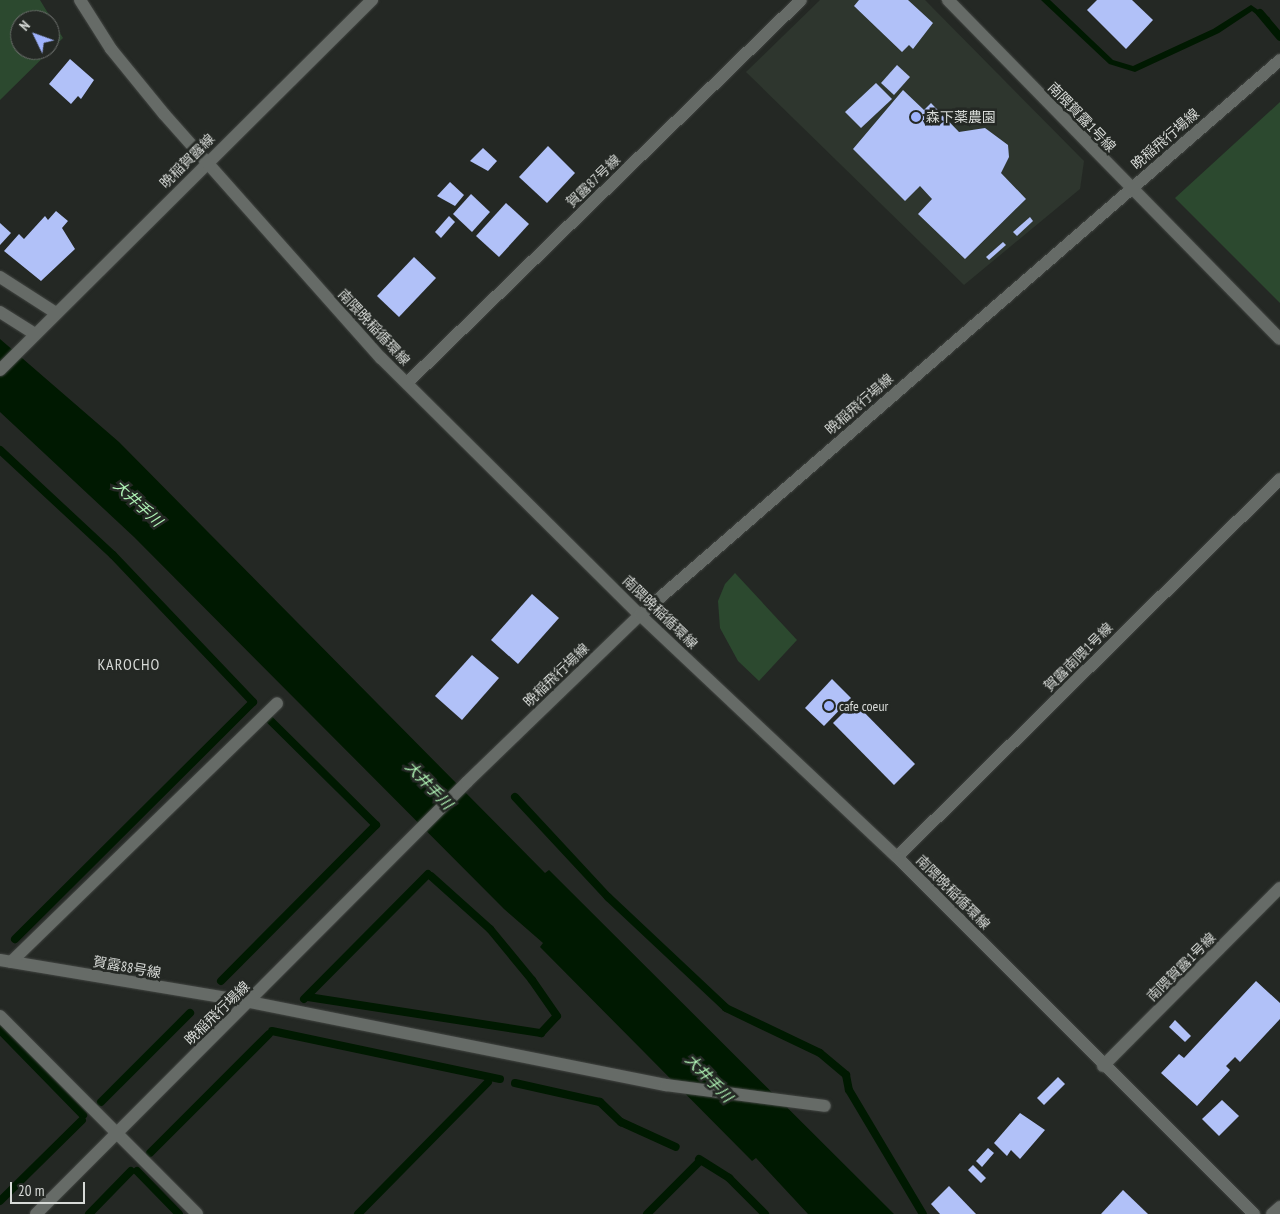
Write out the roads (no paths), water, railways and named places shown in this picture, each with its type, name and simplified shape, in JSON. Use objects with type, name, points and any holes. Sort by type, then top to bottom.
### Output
[{"type":"street","name":"南隈晩稲循環線","points":[[80,0],[111,49],[207,162],[407,383],[640,614],[897,857],[1103,1066],[1254,1214]]},
{"type":"street","name":"晩稲賀露線","points":[[0,370],[372,0]]},
{"type":"street","name":"賀露87号線","points":[[407,383],[801,0]]},
{"type":"street","name":"南隈賀露1号線","points":[[948,0],[1130,188],[1280,339]]},
{"type":"street","name":"晩稲飛行場線","points":[[36,1214],[116,1132],[250,1002],[467,782],[640,614],[1280,60]]},
{"type":"street","points":[[0,277],[56,313]]},
{"type":"street","points":[[0,312],[30,339]]},
{"type":"street","name":"賀露南隈1号線","points":[[897,857],[1280,479]]},
{"type":"street","points":[[6,961],[277,704]]},
{"type":"street","name":"南隈賀露1号線","points":[[1103,1066],[1280,888]]},
{"type":"street","name":"賀露88号線","points":[[6,961],[250,1002],[666,1085],[803,1105],[825,1106]]},
{"type":"street","points":[[0,1016],[196,1214]]},
{"type":"street","points":[[1272,1214],[1280,1207]]},
{"type":"water","points":[[1041,0],[1050,0],[1113,60],[1133,66],[1213,29],[1251,5],[1270,18],[1266,22],[1252,11],[1219,33],[1135,72],[1109,64]]},
{"type":"water","name":"大井手川","points":[[0,339],[119,442],[545,873],[549,870],[894,1214],[808,1214],[756,1158],[752,1161],[540,947],[543,943],[504,909],[134,537],[0,412]]},
{"type":"waterway","points":[[1260,13],[1280,37]]},
{"type":"waterway","points":[[0,450],[113,555],[253,702],[15,939]]},
{"type":"waterway","points":[[221,981],[376,825],[266,716]]},
{"type":"waterway","points":[[515,797],[608,897],[726,1008],[820,1053],[846,1075],[849,1090],[923,1214]]},
{"type":"waterway","points":[[304,999],[428,874]]},
{"type":"waterway","points":[[308,997],[541,1033],[557,1016],[532,980],[490,929],[431,876]]},
{"type":"waterway","points":[[101,1102],[190,1013]]},
{"type":"waterway","points":[[0,1030],[83,1115]]},
{"type":"waterway","points":[[272,1031],[500,1079]]},
{"type":"waterway","points":[[150,1153],[269,1034]]},
{"type":"waterway","points":[[358,1214],[488,1082]]},
{"type":"waterway","points":[[515,1083],[600,1102],[621,1122],[676,1147]]},
{"type":"waterway","points":[[0,1201],[82,1120]]},
{"type":"waterway","points":[[699,1159],[729,1178],[765,1214]]},
{"type":"waterway","points":[[647,1214],[699,1162]]},
{"type":"waterway","points":[[89,1214],[131,1171]]},
{"type":"waterway","points":[[137,1171],[179,1214]]},
{"type":"place","name":"森下薬農園","points":[[916,117]]},
{"type":"place","name":"cafe coeur","points":[[829,706]]},
{"type":"district","name":"KAROCHO","points":[[129,664]]}]
